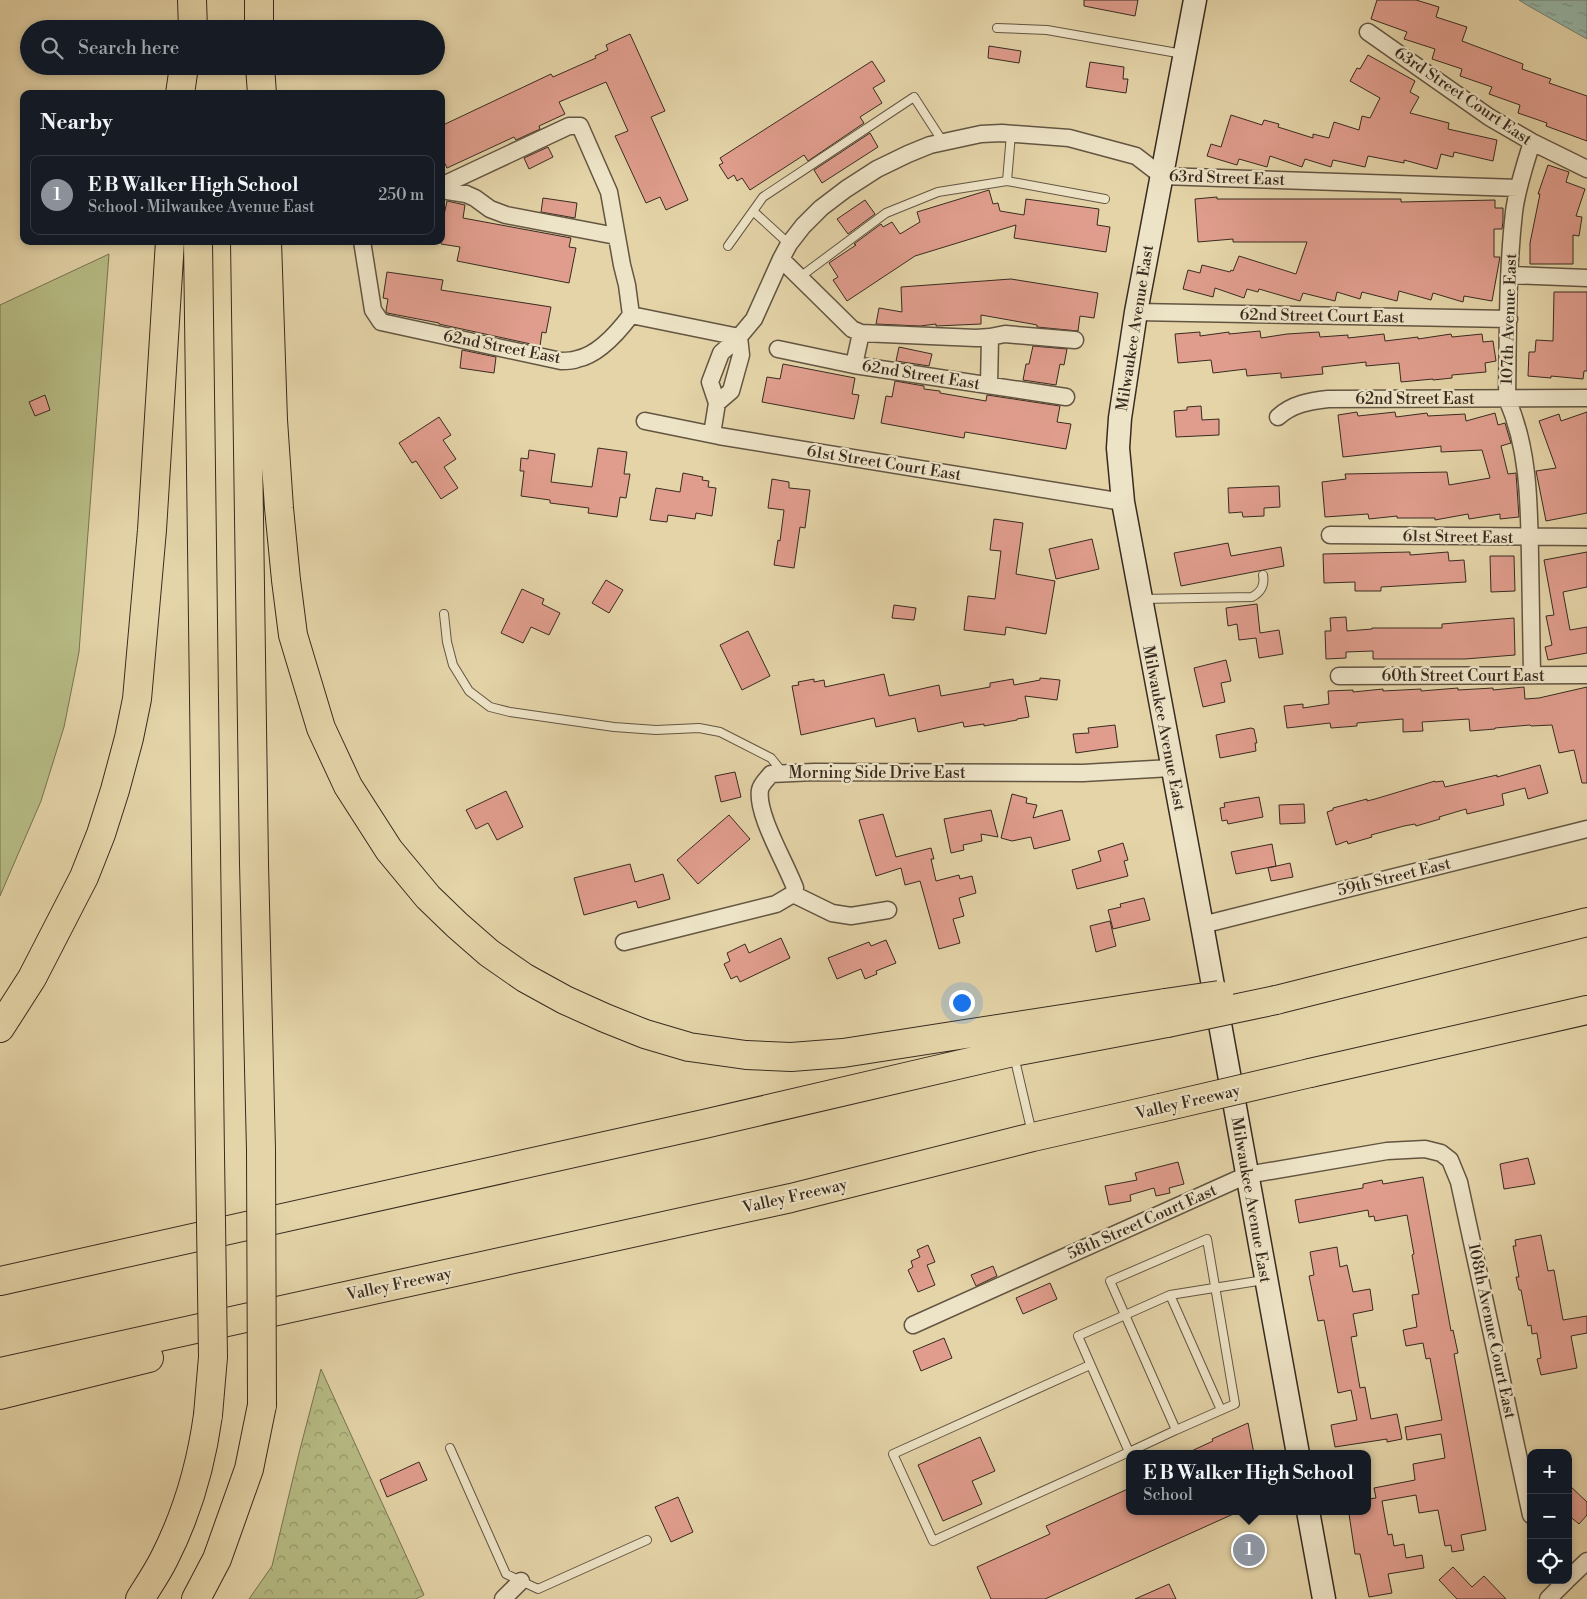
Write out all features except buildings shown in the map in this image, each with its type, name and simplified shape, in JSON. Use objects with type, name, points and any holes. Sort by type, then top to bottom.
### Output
[{"type":"highway","points":[[244,0],[244,20]]},
{"type":"highway","points":[[259,0],[259,20]]},
{"type":"highway","points":[[181,90],[183,75]]},
{"type":"highway","points":[[194,75],[194,90]]},
{"type":"highway","points":[[244,75],[244,90]]},
{"type":"highway","points":[[261,75],[262,90]]},
{"type":"highway","points":[[0,1028],[32,978],[84,876],[101,834],[129,738],[137,699],[152,530],[170,245]]},
{"type":"highway","points":[[140,1599],[164,1561],[184,1515],[199,1466],[208,1415],[213,1358],[198,245]]},
{"type":"highway","points":[[196,1599],[217,1559],[246,1478],[262,1405],[261,1150],[253,805],[245,245]]},
{"type":"highway","points":[[266,245],[273,420],[286,580],[293,635],[321,728],[348,786],[389,850],[428,897],[482,947],[525,978],[565,1000],[645,1034],[689,1047],[746,1055],[792,1057],[844,1053],[1166,1013],[1273,994],[1423,963],[1587,922]]},
{"type":"highway","name":"Valley Freeway","points":[[0,1372],[790,1198],[1033,1137],[1587,1010]]},
{"type":"highway","points":[[0,1281],[695,1126],[1014,1052],[1166,1013]]},
{"type":"highway","points":[[0,1395],[418,1290],[556,1253],[790,1198]]},
{"type":"street","name":"Milwaukee Avenue East","points":[[1195,0],[1136,312],[1120,418],[1118,448],[1123,502],[1140,599],[1202,925],[1297,1450]]},
{"type":"street","name":"63rd Street Court East","points":[[1368,32],[1489,117],[1532,142],[1587,169]]},
{"type":"street","points":[[445,184],[569,126],[580,126],[608,192],[627,284],[631,315],[738,337],[741,355],[710,382],[717,403],[712,434]]},
{"type":"street","name":"63rd Street East","points":[[738,337],[754,318],[789,244],[821,208],[846,188],[877,169],[917,150],[943,142],[982,134],[1069,138],[1136,156],[1162,176],[1518,188]]},
{"type":"street","name":"107th Avenue East","points":[[1532,142],[1518,188],[1514,211],[1510,275],[1507,399],[1523,448],[1528,481],[1532,675]]},
{"type":"street","points":[[445,191],[466,194],[490,209],[506,215],[616,236]]},
{"type":"street","name":"62nd Street East","points":[[363,247],[373,310],[381,322],[561,361],[578,359],[594,352],[619,332],[631,315]]},
{"type":"street","name":"62nd Street East","points":[[781,259],[852,329],[860,333],[976,338],[1005,334],[1075,340]]},
{"type":"street","points":[[1510,275],[1587,278]]},
{"type":"street","name":"62nd Street Court East","points":[[1136,312],[1509,319]]},
{"type":"street","name":"62nd Street East","points":[[854,364],[860,333]]},
{"type":"street","name":"62nd Street East","points":[[989,385],[990,337]]},
{"type":"street","name":"62nd Street East","points":[[778,349],[854,364],[1066,397]]},
{"type":"street","points":[[717,403],[731,391],[726,368]]},
{"type":"street","name":"62nd Street East","points":[[1278,418],[1285,411],[1298,405],[1328,399],[1587,398]]},
{"type":"street","name":"61st Street Court East","points":[[645,421],[712,434],[1123,502]]},
{"type":"street","name":"61st Street East","points":[[1330,535],[1587,537]]},
{"type":"street","name":"60th Street Court East","points":[[1339,676],[1587,675]]},
{"type":"street","name":"Morning Side Drive East","points":[[793,894],[796,888],[760,808],[760,789],[771,774],[1083,773],[1171,768]]},
{"type":"street","name":"59th Street East","points":[[1202,925],[1587,829]]},
{"type":"street","points":[[624,942],[776,904],[793,894],[832,914],[851,916],[888,910]]},
{"type":"street","name":"58th Street Court East","points":[[913,1325],[1247,1175],[1387,1151],[1425,1149],[1441,1153]]},
{"type":"street","name":"108th Avenue Court East","points":[[1441,1153],[1450,1160],[1459,1182],[1527,1496]]},
{"type":"street","points":[[1309,1515],[1324,1599]]},
{"type":"street","points":[[1572,1576],[1587,1561]]},
{"type":"street","points":[[503,1599],[521,1581]]},
{"type":"street","points":[[1546,1584],[1548,1599]]},
{"type":"street","points":[[1548,1599],[1564,1584]]},
{"type":"lane","points":[[997,28],[1047,30],[1185,54]]},
{"type":"lane","points":[[728,246],[763,197],[914,97],[943,142]]},
{"type":"lane","points":[[1007,181],[1011,134]]},
{"type":"lane","points":[[800,278],[886,213],[938,192],[1007,181],[1105,199]]},
{"type":"lane","points":[[753,211],[789,244]]},
{"type":"lane","points":[[1140,599],[1252,597],[1258,594],[1262,588],[1263,575]]},
{"type":"lane","points":[[444,614],[446,642],[453,665],[470,691],[490,707],[510,712],[614,727],[656,730],[698,728],[720,732],[770,758],[782,773]]},
{"type":"lane","points":[[1014,1052],[1033,1137]]},
{"type":"lane","points":[[1133,1450],[1235,1404],[1207,1238],[1110,1281],[1176,1430]]},
{"type":"lane","points":[[1128,1450],[1078,1336],[1170,1295],[1266,1280]]},
{"type":"lane","points":[[1170,1295],[1220,1410]]},
{"type":"lane","points":[[1090,1365],[893,1454],[933,1541],[1126,1453]]},
{"type":"lane","points":[[450,1448],[506,1574],[538,1589],[646,1540]]},
{"type":"green space","points":[[109,254],[79,652],[64,727],[41,801],[0,896],[0,305]]},
{"type":"green space","points":[[321,1369],[424,1595],[416,1599],[249,1599],[272,1566]]},
{"type":"water","points":[[1519,0],[1587,0],[1587,39],[1527,5]]},
{"type":"place","name":"E B Walker High School","points":[[1249,1550]]}]
